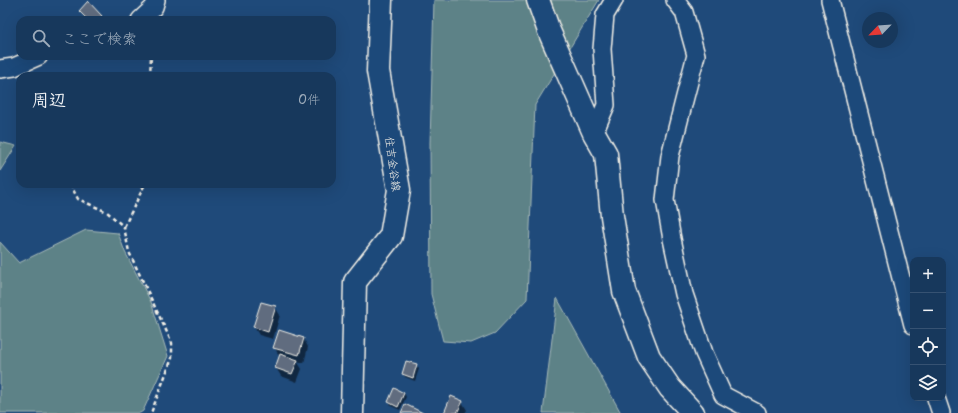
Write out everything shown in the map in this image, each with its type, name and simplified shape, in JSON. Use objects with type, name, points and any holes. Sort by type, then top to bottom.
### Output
[{"type":"street","points":[[144,16],[154,7],[156,0]]},
{"type":"street","name":"住吉金谷線","points":[[352,413],[355,282],[391,236],[399,190],[378,71],[381,0]]},
{"type":"street","points":[[538,0],[549,31],[594,133],[606,154],[612,216],[624,291],[649,357],[670,388],[693,413]]},
{"type":"street","points":[[594,133],[606,105],[602,49],[605,15],[614,0]]},
{"type":"street","points":[[675,0],[684,12],[696,55],[670,156],[665,200],[672,239],[684,294],[704,353],[723,396],[757,413]]},
{"type":"street","points":[[830,0],[910,313]]},
{"type":"street","points":[[0,69],[14,67],[30,60]]},
{"type":"street","points":[[937,401],[941,413]]},
{"type":"path","points":[[150,72],[151,60]]},
{"type":"path","points":[[72,188],[78,199],[107,212],[124,227],[129,252],[172,343],[172,358],[151,413]]},
{"type":"path","points":[[124,227],[143,188]]},
{"type":"green space","points":[[434,0],[599,0],[535,105],[527,299],[495,333],[471,343],[443,341],[431,294],[430,143]]},
{"type":"green space","points":[[0,142],[16,146],[0,171]]},
{"type":"green space","points":[[86,230],[118,233],[125,252],[151,302],[168,356],[143,411],[140,413],[0,413],[0,242],[19,263]]},
{"type":"green space","points":[[557,298],[621,413],[543,413]]},
{"type":"building","points":[[88,1],[102,16],[84,16],[79,11]]},
{"type":"building","points":[[261,302],[276,306],[268,332],[253,327]]},
{"type":"building","points":[[279,330],[304,338],[299,355],[273,348]]},
{"type":"building","points":[[280,354],[298,360],[292,374],[275,368]]},
{"type":"building","points":[[406,361],[417,364],[413,378],[402,374]]},
{"type":"building","points":[[394,388],[404,393],[398,407],[388,402]]},
{"type":"building","points":[[451,396],[463,401],[457,413],[444,413]]},
{"type":"building","points":[[405,404],[423,413],[401,413]]}]
